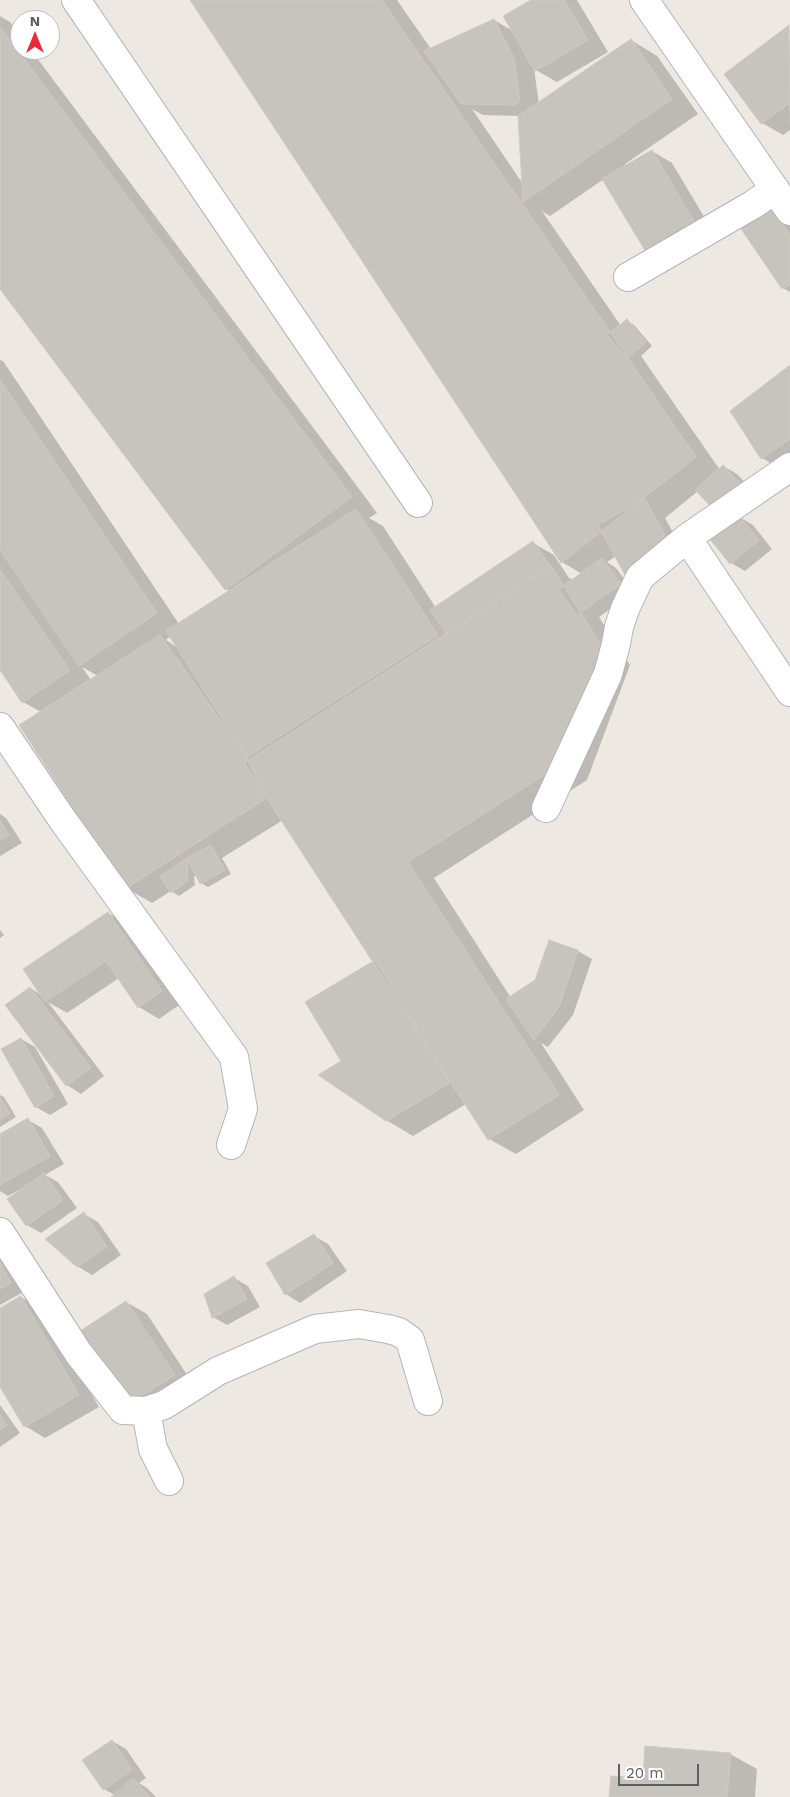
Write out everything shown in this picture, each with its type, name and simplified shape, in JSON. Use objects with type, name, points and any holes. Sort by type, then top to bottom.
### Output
[{"type":"street","points":[[76,0],[418,503]]},
{"type":"street","points":[[644,0],[790,211]]},
{"type":"street","points":[[628,277],[754,204],[775,189]]},
{"type":"street","points":[[546,808],[608,674],[616,644],[618,627],[640,577],[687,538],[790,466]]},
{"type":"street","points":[[687,538],[790,692]]},
{"type":"street","points":[[0,727],[62,819],[234,1057],[243,1109],[231,1145]]},
{"type":"street","points":[[0,1232],[78,1354],[123,1410],[146,1411],[164,1405],[218,1371],[267,1348],[315,1329],[359,1324],[394,1330],[410,1340],[428,1401]]},
{"type":"street","points":[[146,1411],[153,1449],[169,1480]]},
{"type":"building","points":[[190,0],[382,0],[696,457],[561,563]]},
{"type":"building","points":[[531,0],[564,0],[588,40],[535,71],[503,16]]},
{"type":"building","points":[[494,19],[514,58],[520,101],[514,105],[461,104],[424,51]]},
{"type":"building","points":[[789,25],[790,103],[761,124],[724,74]]},
{"type":"building","points":[[0,27],[10,40],[10,60],[25,60],[352,497],[225,590],[0,289]]},
{"type":"building","points":[[631,39],[672,99],[523,202],[518,116]]},
{"type":"building","points":[[652,150],[695,223],[646,252],[602,179]]},
{"type":"building","points":[[768,202],[790,235],[790,284],[782,289],[737,223]]},
{"type":"building","points":[[627,319],[646,342],[627,358],[607,335]]},
{"type":"building","points":[[790,365],[790,439],[761,459],[730,411]]},
{"type":"building","points":[[0,380],[157,613],[79,666],[0,550]]},
{"type":"building","points":[[723,465],[745,489],[718,514],[695,490]]},
{"type":"building","points":[[645,499],[667,539],[657,544],[663,557],[626,577],[598,525]]},
{"type":"building","points":[[356,509],[438,635],[247,757],[166,631]]},
{"type":"building","points":[[738,515],[759,540],[730,564],[709,538]]},
{"type":"building","points":[[533,541],[550,566],[447,634],[430,610]]},
{"type":"building","points":[[602,558],[621,584],[577,615],[559,589]]},
{"type":"building","points":[[551,566],[604,649],[560,765],[408,862],[559,1095],[488,1140],[244,763]]},
{"type":"building","points":[[0,570],[70,670],[22,703],[0,670]]},
{"type":"building","points":[[160,635],[247,757],[265,799],[125,889],[19,725]]},
{"type":"building","points":[[0,821],[9,835],[0,840]]},
{"type":"building","points":[[211,845],[225,870],[200,884],[187,858]]},
{"type":"building","points":[[187,858],[188,881],[171,893],[160,876]]},
{"type":"building","points":[[108,912],[162,991],[138,1008],[106,961],[45,1002],[23,969]]},
{"type":"building","points":[[549,940],[578,950],[559,1007],[534,1040],[506,999],[535,980]]},
{"type":"building","points":[[375,960],[450,1083],[386,1121],[318,1075],[341,1061],[305,1002]]},
{"type":"building","points":[[30,987],[91,1068],[66,1086],[5,1005]]},
{"type":"building","points":[[21,1038],[54,1096],[35,1108],[1,1049]]},
{"type":"building","points":[[0,1097],[10,1113],[0,1120]]},
{"type":"building","points":[[28,1118],[50,1156],[0,1185],[0,1134]]},
{"type":"building","points":[[44,1173],[63,1200],[26,1226],[7,1199]]},
{"type":"building","points":[[84,1212],[107,1247],[77,1267],[45,1239]]},
{"type":"building","points":[[314,1234],[333,1263],[285,1295],[266,1263]]},
{"type":"building","points":[[0,1262],[11,1283],[0,1289]]},
{"type":"building","points":[[234,1276],[247,1299],[212,1318],[204,1294]]},
{"type":"building","points":[[21,1296],[79,1395],[24,1427],[0,1387],[0,1308]]},
{"type":"building","points":[[126,1301],[175,1375],[125,1406],[74,1335]]},
{"type":"building","points":[[0,1415],[7,1425],[0,1430]]},
{"type":"building","points":[[112,1740],[132,1770],[103,1790],[82,1760]]},
{"type":"building","points":[[645,1746],[731,1753],[727,1797],[609,1797],[611,1776],[643,1778]]},
{"type":"building","points":[[133,1778],[150,1797],[111,1797]]}]
